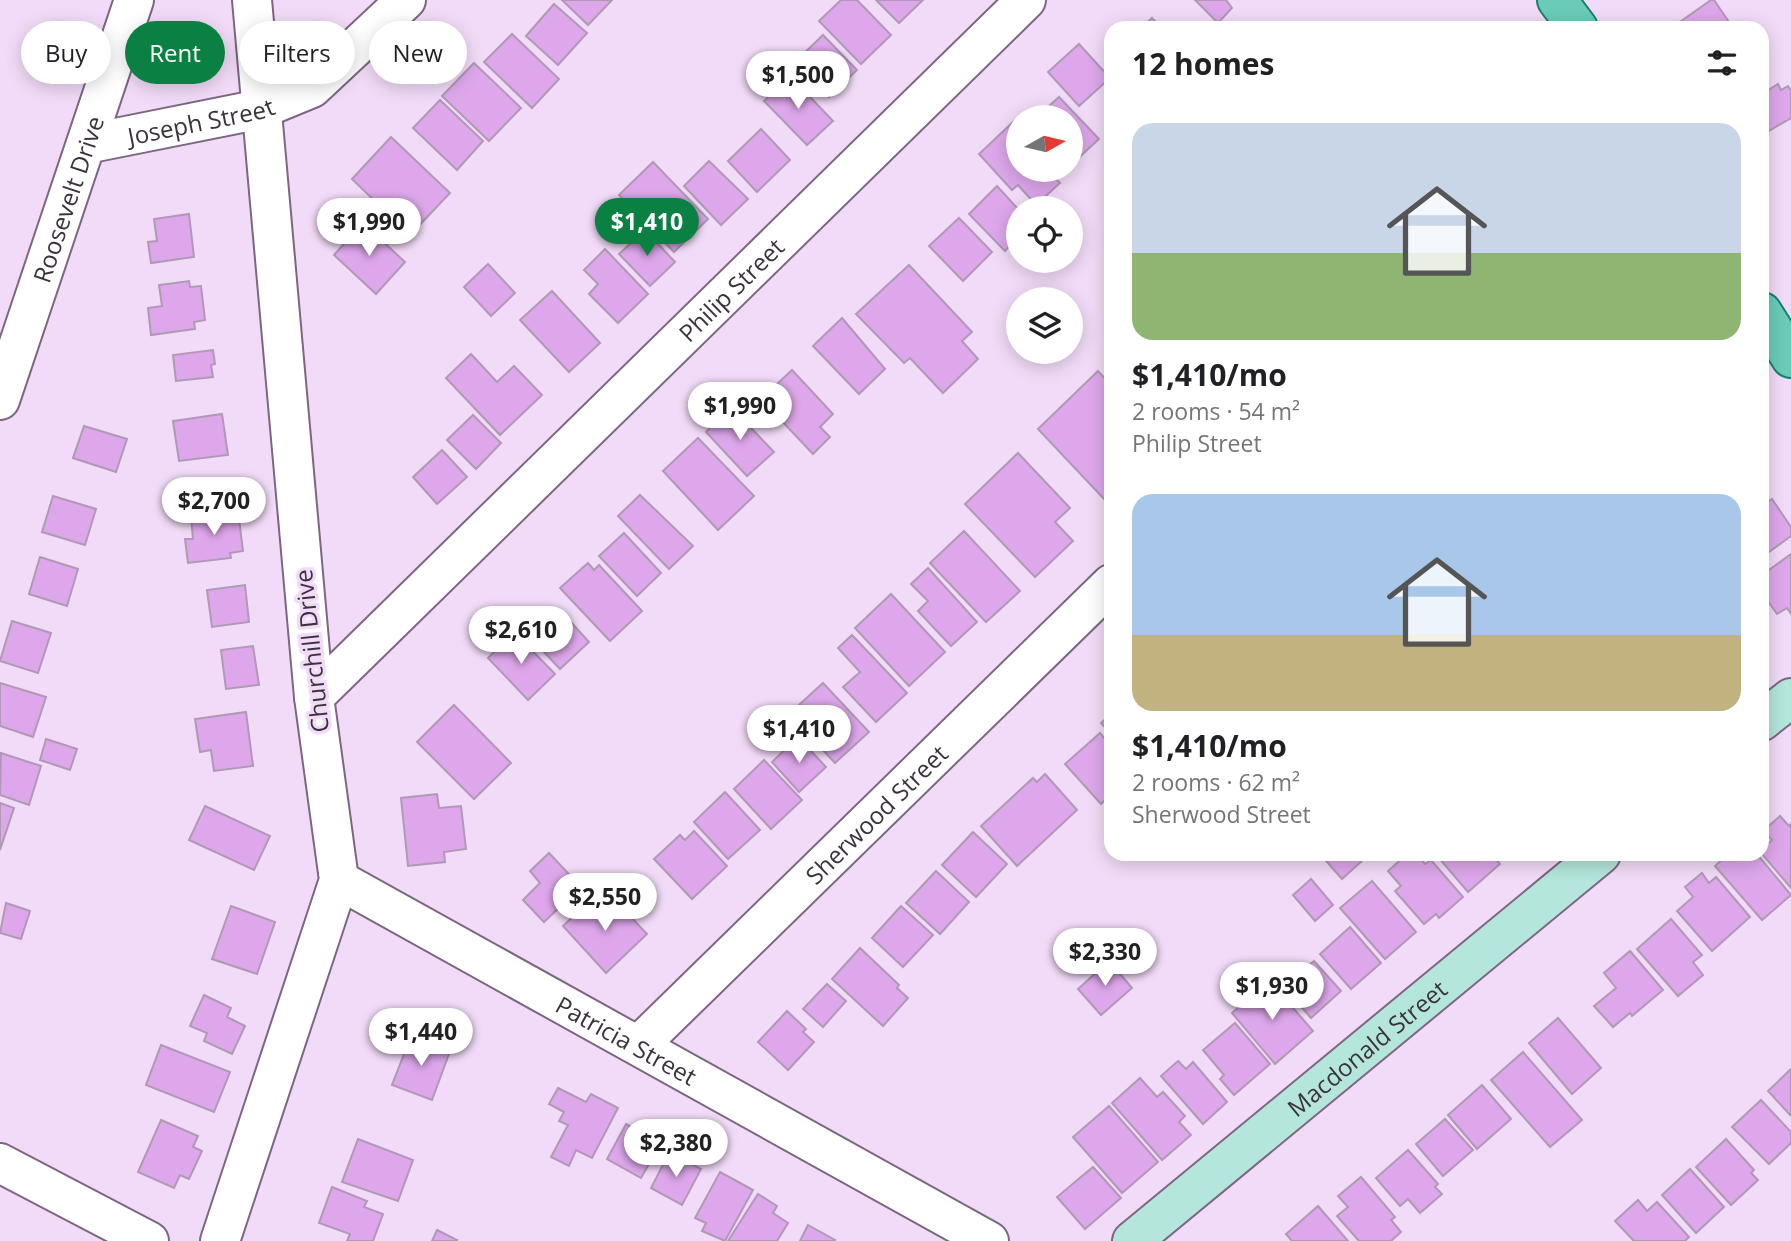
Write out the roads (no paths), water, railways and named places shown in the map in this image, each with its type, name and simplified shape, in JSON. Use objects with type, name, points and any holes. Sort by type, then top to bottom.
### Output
[{"type":"main road","points":[[1557,0],[1573,21]]},
{"type":"main road","points":[[1769,323],[1791,358]]},
{"type":"street","name":"Roosevelt Drive","points":[[0,400],[134,0]]},
{"type":"street","name":"Churchill Drive","points":[[220,1241],[340,880],[314,697],[252,0]]},
{"type":"street","name":"Joseph Street","points":[[86,144],[261,109],[312,88],[406,0]]},
{"type":"street","name":"Philip Street","points":[[314,697],[1026,0]]},
{"type":"street","name":"Sherwood Street","points":[[639,1045],[1104,591]]},
{"type":"street","points":[[1769,715],[1791,698]]},
{"type":"street","name":"Macdonald Street","points":[[1132,1241],[1593,861]]},
{"type":"street","name":"Patricia Street","points":[[340,880],[989,1241]]},
{"type":"street","points":[[0,1163],[149,1241]]}]
